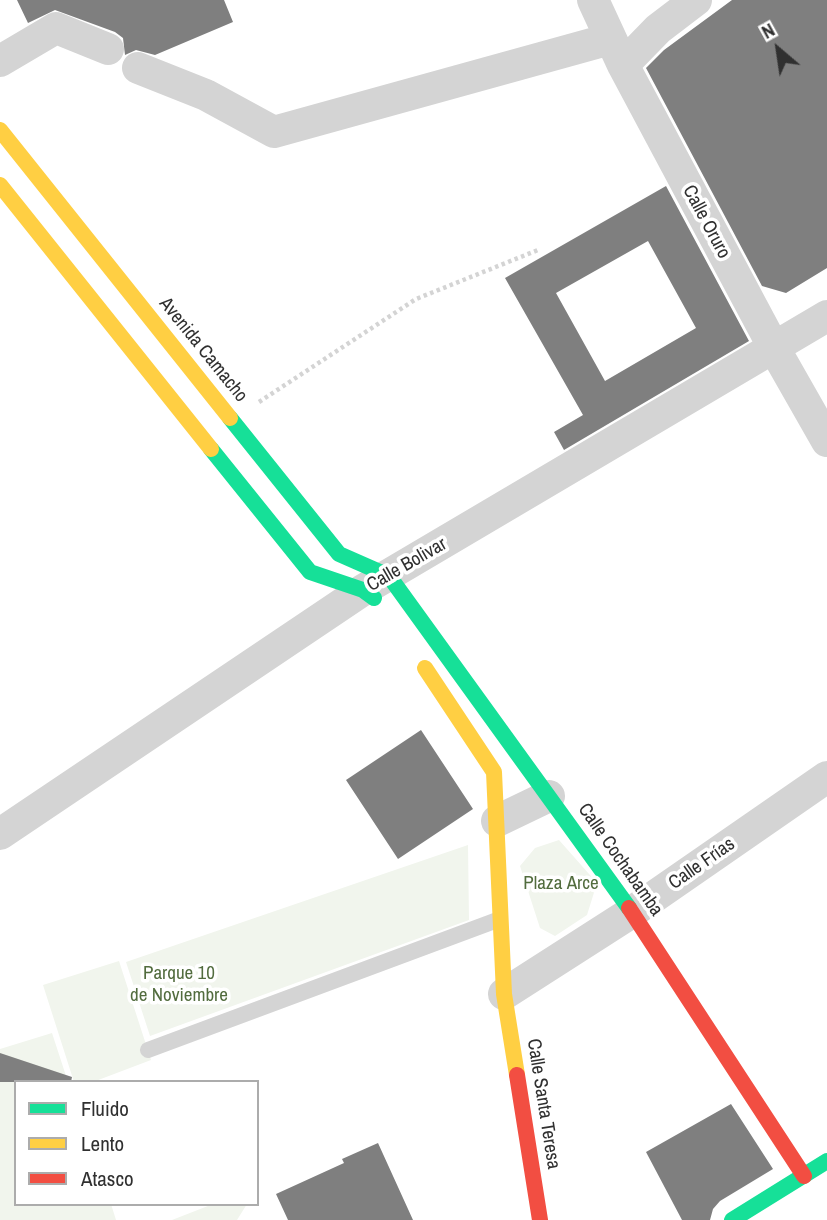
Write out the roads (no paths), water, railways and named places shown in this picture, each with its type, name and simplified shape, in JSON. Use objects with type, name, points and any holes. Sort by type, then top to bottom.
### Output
[{"type":"main road","name":"Avenida Camacho","points":[[0,130],[339,554],[379,590]]},
{"type":"main road","points":[[0,184],[310,572],[379,590]]},
{"type":"main road","name":"Calle Cochabamba","points":[[379,590],[549,796],[632,912],[804,1176]]},
{"type":"main road","points":[[419,659],[494,772],[504,994]]},
{"type":"main road","name":"Calle Santa Teresa","points":[[504,994],[540,1220]]},
{"type":"main road","points":[[732,1220],[827,1161]]},
{"type":"street","name":"Calle Oruro","points":[[593,0],[616,52],[774,348],[827,440]]},
{"type":"street","points":[[138,68],[206,95],[274,132],[616,52],[658,29],[696,0]]},
{"type":"street","points":[[0,61],[56,28],[108,49]]},
{"type":"street","name":"Calle Bolivar","points":[[0,834],[379,590],[827,316]]},
{"type":"street","name":"Calle Frías","points":[[504,994],[632,912],[827,777]]},
{"type":"street","points":[[496,821],[549,796]]},
{"type":"lane","points":[[148,1050],[501,919]]},
{"type":"park label","name":"Plaza Arce","points":[[561,884]]},
{"type":"park label","name":"Parque 10 de Noviembre","points":[[179,985]]}]
